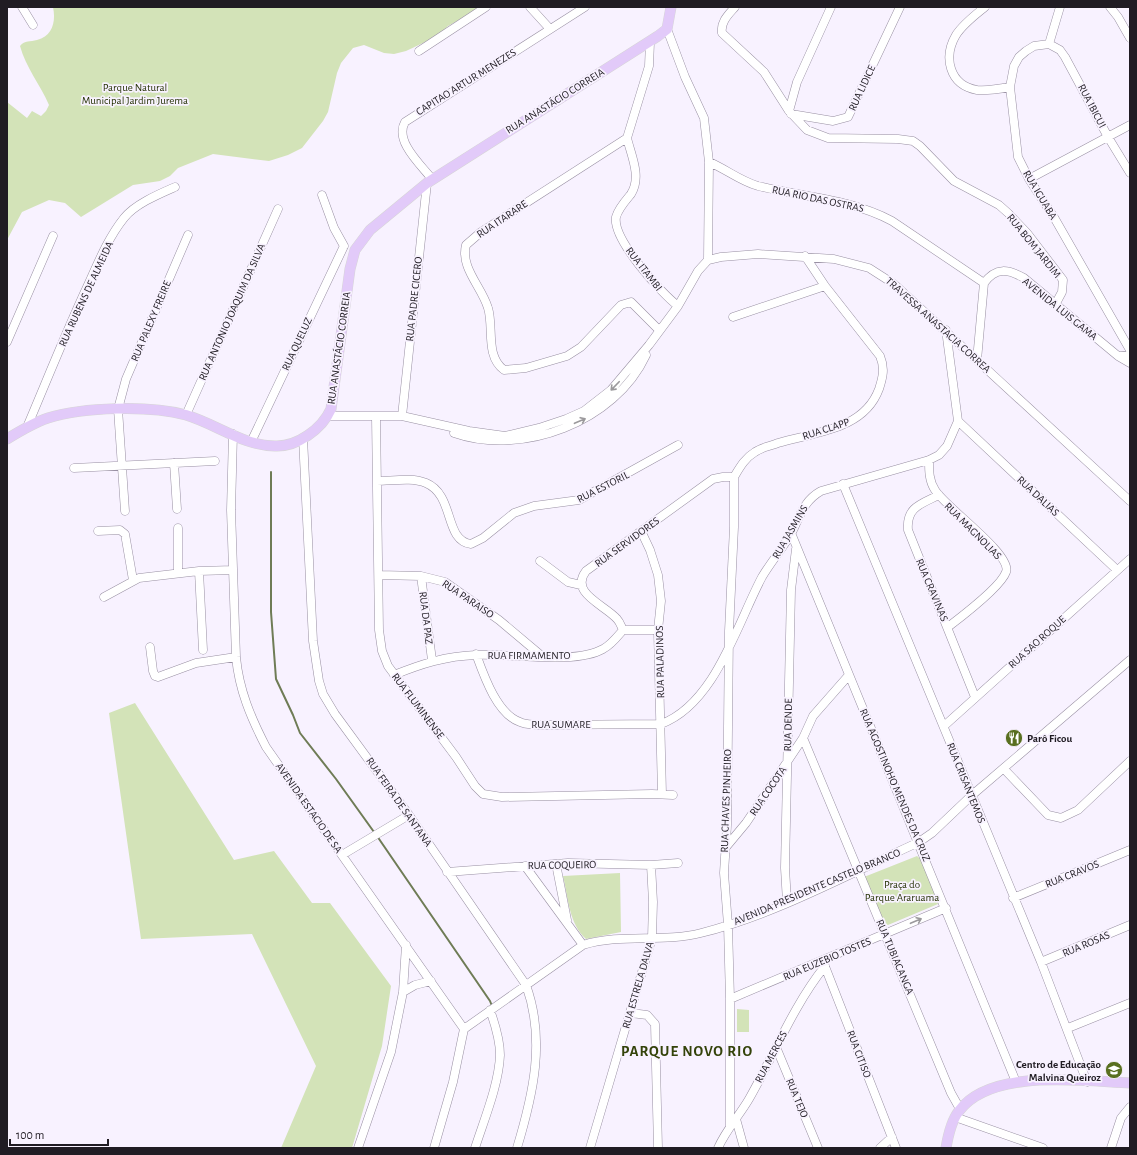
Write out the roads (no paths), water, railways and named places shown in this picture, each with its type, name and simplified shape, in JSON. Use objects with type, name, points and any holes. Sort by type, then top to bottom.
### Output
[{"type":"main road","points":[[667,29],[671,7]]},
{"type":"main road","name":"RUA ANASTÁCIO CORREIA","points":[[7,439],[46,418],[76,412],[118,409],[186,415],[251,442],[265,446],[289,444],[303,438],[328,416],[334,394],[350,269],[355,250],[370,230],[429,181],[650,42],[667,29]]},
{"type":"main road","points":[[946,1148],[957,1113],[973,1098],[998,1086],[1016,1082],[1130,1083]]},
{"type":"street","points":[[22,7],[33,25]]},
{"type":"street","points":[[419,51],[486,7]]},
{"type":"street","points":[[530,7],[550,29]]},
{"type":"street","name":"CAPITAO ARTUR MENEZES","points":[[429,181],[408,148],[402,133],[402,126],[405,122],[585,7]]},
{"type":"street","name":"RUA BOM JARDIM","points":[[735,7],[723,22],[721,26],[722,33],[764,72],[790,112],[807,130],[828,138],[898,139],[913,141],[920,146],[954,181],[999,205],[1027,233],[1063,280],[1062,292],[1055,305]]},
{"type":"street","points":[[790,112],[798,82],[831,7]]},
{"type":"street","name":"RUA LIDICE","points":[[790,112],[833,121],[848,117],[900,7]]},
{"type":"street","points":[[985,7],[956,34],[951,46],[949,66],[952,74],[962,84],[969,88],[989,90],[1010,87]]},
{"type":"street","points":[[1049,44],[1060,7]]},
{"type":"street","points":[[1110,7],[1118,17],[1130,38]]},
{"type":"street","points":[[328,416],[402,416],[436,423],[465,436],[501,442],[524,439],[563,428],[589,417],[603,408],[616,396],[637,371],[645,357],[649,345],[678,306],[698,271],[708,260],[709,162],[702,110],[685,77],[667,29]]},
{"type":"street","points":[[627,138],[649,66],[650,42]]},
{"type":"street","name":"RUA IGUABA","points":[[1049,44],[1034,46],[1019,57],[1014,66],[1010,87],[1018,157],[1029,180],[1055,219],[1078,262],[1130,350]]},
{"type":"street","name":"RUA IBICUI","points":[[1049,44],[1060,50],[1065,57],[1108,137],[1130,173]]},
{"type":"street","points":[[1029,180],[1130,125]]},
{"type":"street","name":"RUA ITAMBI","points":[[627,138],[635,168],[636,181],[635,187],[616,217],[618,227],[630,253],[658,287],[678,306]]},
{"type":"street","name":"RUA ITARARE","points":[[627,138],[481,232],[466,245],[466,260],[469,270],[488,307],[495,357],[504,370],[526,368],[567,356],[581,347],[622,305],[627,302],[631,302],[659,330]]},
{"type":"street","name":"RUA RIO DAS OSTRAS","points":[[709,162],[741,180],[757,186],[844,204],[878,214],[892,221],[984,283]]},
{"type":"street","name":"RUA PADRE CICERO","points":[[402,416],[429,181]]},
{"type":"street","name":"RUA RUBENS DE ALMEIDA","points":[[27,428],[81,301],[116,230],[124,217],[133,209],[175,187]]},
{"type":"street","points":[[322,195],[334,228],[344,246],[355,250]]},
{"type":"street","name":"RUA ANTONIO JOAQUIM DA SILVA","points":[[186,415],[278,209]]},
{"type":"street","name":"RUA PALEXY FREIRE","points":[[125,511],[118,409],[122,392],[132,366],[188,235]]},
{"type":"street","points":[[7,342],[53,236]]},
{"type":"street","name":"RUA QUELUZ","points":[[251,442],[344,246]]},
{"type":"street","name":"TRAVESSA ANASTACIA CORREA","points":[[708,260],[734,255],[805,256],[834,259],[869,268],[894,284],[946,330],[977,360],[1126,494],[1130,501]]},
{"type":"street","name":"RUA CLAPP","points":[[734,477],[744,460],[755,452],[847,424],[866,411],[874,400],[884,370],[880,356],[825,286],[805,256]]},
{"type":"street","name":"AVENIDA LUIS GAMA","points":[[984,283],[990,275],[996,272],[1004,271],[1015,273],[1024,278],[1118,356],[1130,363]]},
{"type":"street","points":[[977,360],[984,283]]},
{"type":"street","points":[[733,317],[825,286]]},
{"type":"street","points":[[946,330],[958,421]]},
{"type":"street","points":[[1118,356],[1130,355]]},
{"type":"street","name":"RUA FLUMINENSE","points":[[376,417],[380,637],[384,659],[394,675],[456,757],[474,786],[483,794],[502,797],[673,795]]},
{"type":"street","name":"RUA JASMINS","points":[[661,724],[673,720],[685,711],[704,687],[729,650],[763,577],[791,533],[804,507],[811,497],[821,491],[929,460],[939,455],[947,446],[958,421]]},
{"type":"street","name":"RUA DALIAS","points":[[958,421],[1117,570]]},
{"type":"street","name":"AVENIDA ESTACIO DE SA","points":[[233,434],[231,502],[236,657],[239,679],[246,704],[266,747],[464,1029]]},
{"type":"street","name":"RUA FEIRA DE SANTANA","points":[[303,438],[313,642],[319,681],[323,694],[335,714],[409,815],[526,985],[536,1022],[536,1063],[532,1092],[517,1148]]},
{"type":"street","name":"RUA ESTORIL","points":[[377,481],[414,480],[431,486],[440,494],[446,504],[457,536],[461,541],[471,544],[483,538],[514,513],[534,506],[580,500],[678,445]]},
{"type":"street","name":"RUA MAGNOLIAS","points":[[929,460],[930,477],[933,486],[939,495],[994,549],[1006,565],[1006,572],[999,582],[964,615],[948,627]]},
{"type":"street","points":[[74,468],[215,461]]},
{"type":"street","points":[[174,463],[177,509]]},
{"type":"street","name":"RUA SERVIDORES","points":[[581,585],[582,577],[586,571],[642,533],[713,479],[734,477]]},
{"type":"street","name":"RUA CHAVES PINHEIRO","points":[[730,1126],[730,999],[728,925],[724,873],[727,825],[729,650],[734,527],[734,477]]},
{"type":"street","name":"RUA CRISANTEMOS","points":[[843,484],[1068,1028],[1087,1082]]},
{"type":"street","name":"RUA CRAVINAS","points":[[939,495],[912,510],[908,522],[911,540],[976,697]]},
{"type":"street","points":[[178,528],[178,572]]},
{"type":"street","points":[[98,531],[120,530],[125,534],[133,580]]},
{"type":"street","name":"RUA PALADINOS","points":[[642,533],[650,550],[658,575],[661,601],[658,630],[662,794]]},
{"type":"street","name":"RUA AGOSTINOHO MENDES DA CRUZ","points":[[791,533],[796,549],[919,842],[1016,1082]]},
{"type":"street","name":"RUA DENDE","points":[[787,902],[785,868],[791,590],[796,549]]},
{"type":"street","name":"RUA SAO ROQUE","points":[[944,726],[1130,559]]},
{"type":"street","points":[[540,561],[568,582],[581,585],[584,592],[617,618],[623,630],[658,630]]},
{"type":"street","points":[[104,597],[133,580],[178,572],[234,570]]},
{"type":"street","points":[[199,571],[203,650]]},
{"type":"street","name":"RUA PARAISO","points":[[379,575],[421,576],[439,579],[458,590],[519,635],[543,657]]},
{"type":"street","name":"RUA DA PAZ","points":[[421,576],[432,660]]},
{"type":"street","name":"RUA FIRMAMENTO","points":[[394,675],[432,660],[476,654],[543,657],[585,654],[601,650],[623,630]]},
{"type":"street","points":[[150,647],[153,671],[155,676],[158,677],[196,663],[236,657]]},
{"type":"street","name":"RUA SUMARE","points":[[476,654],[484,676],[500,704],[506,712],[519,722],[539,725],[661,724]]},
{"type":"street","name":"AVENIDA PRESIDENTE CASTELO BRANCO","points":[[464,1029],[583,945],[607,939],[683,938],[728,925],[787,902],[919,842],[932,833],[971,796],[1130,660]]},
{"type":"street","name":"RUA COCOTA","points":[[726,847],[773,784],[804,738],[813,716],[849,675]]},
{"type":"street","name":"RUA TUBIACANGA","points":[[804,738],[857,870],[886,934],[951,1093],[957,1113]]},
{"type":"street","points":[[1004,769],[1048,815],[1061,818],[1078,810],[1130,761]]},
{"type":"street","points":[[773,784],[781,785],[787,788]]},
{"type":"street","points":[[342,855],[409,815]]},
{"type":"street","points":[[727,825],[742,827]]},
{"type":"street","name":"RUA CRAVOS","points":[[1013,898],[1130,850]]},
{"type":"street","name":"RUA COQUEIRO","points":[[447,872],[556,864],[651,865],[678,863]]},
{"type":"street","points":[[556,864],[567,922]]},
{"type":"street","name":"RUA ESTRELA DALVA","points":[[590,1148],[652,938],[653,902],[651,865]]},
{"type":"street","points":[[525,866],[583,945]]},
{"type":"street","name":"RUA EUZEBIO TOSTES","points":[[730,999],[824,964],[886,934],[946,908]]},
{"type":"street","name":"RUA ROSAS","points":[[1041,962],[1130,925]]},
{"type":"street","points":[[358,1148],[391,1052],[403,992],[406,945]]},
{"type":"street","name":"RUA MERCES","points":[[718,1148],[730,1126],[736,1119],[802,999],[824,964]]},
{"type":"street","name":"RUA CITISO","points":[[824,964],[896,1148]]},
{"type":"street","points":[[403,992],[415,985],[431,980]]},
{"type":"street","points":[[1068,1028],[1130,1003]]},
{"type":"street","points":[[475,1148],[495,1082],[500,1055],[496,1026],[490,1010]]},
{"type":"street","points":[[631,1013],[647,1015],[655,1024],[658,1148]]},
{"type":"street","points":[[434,1148],[453,1082],[464,1029]]},
{"type":"street","name":"RUA TEJO","points":[[776,1047],[818,1148]]},
{"type":"street","points":[[1111,1148],[1121,1118],[1130,1107]]},
{"type":"street","points":[[957,1113],[1043,1148]]},
{"type":"street","points":[[736,1119],[744,1148]]},
{"type":"street","points":[[880,1148],[892,1137]]},
{"type":"waterway","points":[[271,472],[271,612],[276,679],[300,733],[336,779],[374,832]]},
{"type":"waterway","points":[[377,836],[492,1006]]},
{"type":"place","name":"Parô Ficou","points":[[1014,738]]},
{"type":"place","name":"Centro de Educação Malvina Queiroz","points":[[1114,1070]]},
{"type":"district","name":"PARQUE NOVO RIO","points":[[687,1051]]},
{"type":"park label","name":"Parque Natural Municipal Jardim Jurema","points":[[135,93]]},
{"type":"park label","name":"Praça do Parque Araruama","points":[[902,890]]}]
